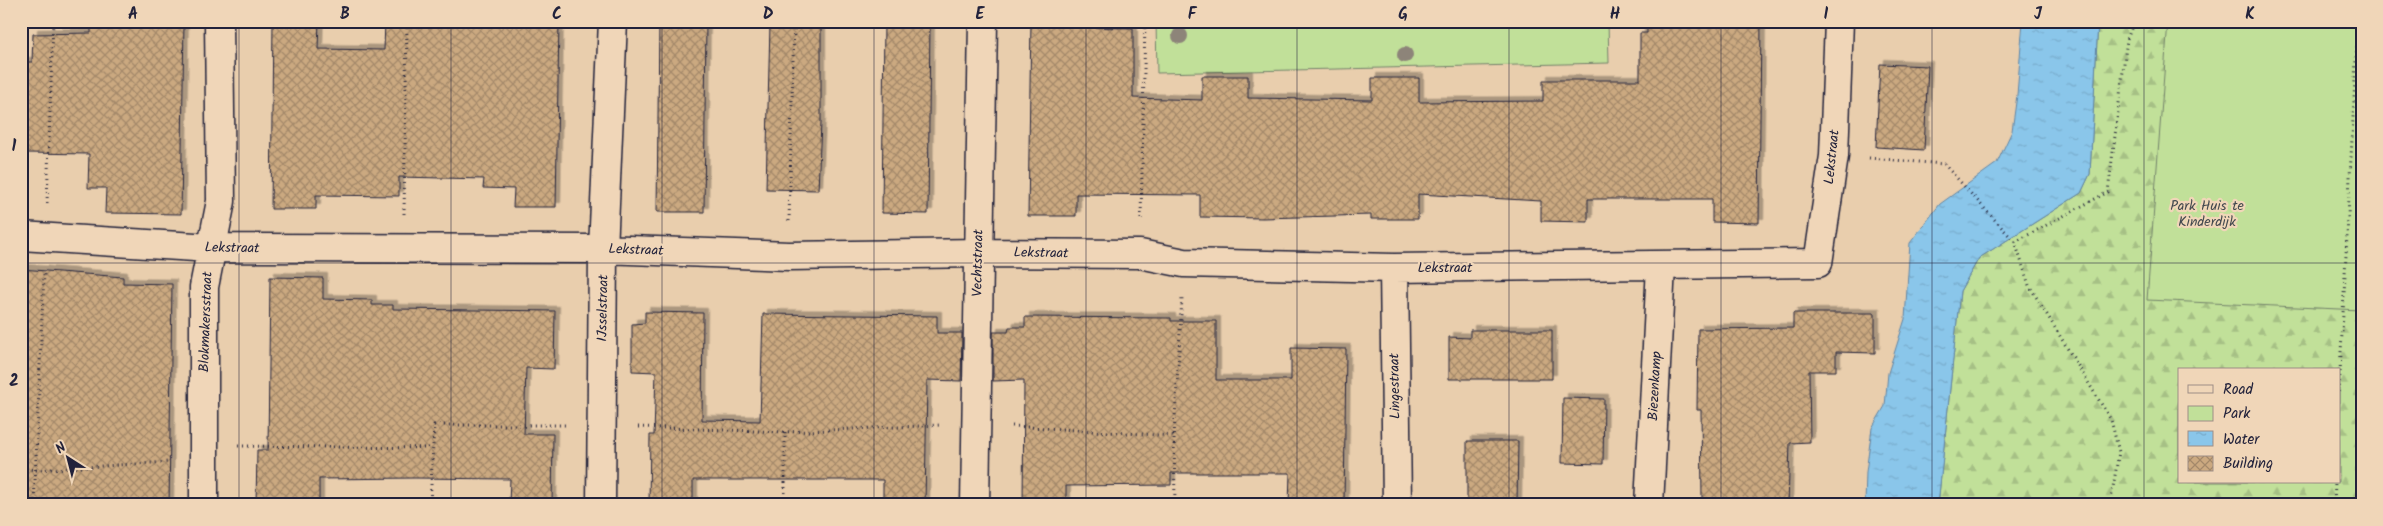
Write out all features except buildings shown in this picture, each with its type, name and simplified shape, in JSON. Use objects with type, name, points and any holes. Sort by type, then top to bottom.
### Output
[{"type":"street","name":"Blokmakersstraat","points":[[204,505],[204,287],[221,201],[219,21]]},
{"type":"street","name":"IJsselstraat","points":[[601,505],[603,249],[612,21]]},
{"type":"street","name":"Vechtstraat","points":[[975,505],[983,21]]},
{"type":"street","name":"Lekstraat","points":[[21,236],[211,248],[603,249],[788,256],[978,253],[1140,254],[1184,263],[1394,268],[1818,263],[1834,156],[1839,21]]},
{"type":"street","name":"Biezenkamp","points":[[1649,505],[1661,266]]},
{"type":"street","name":"Lingestraat","points":[[1394,268],[1397,505]]},
{"type":"path","points":[[403,249],[407,21]]},
{"type":"path","points":[[788,256],[794,21]]},
{"type":"path","points":[[1140,254],[1145,21]]},
{"type":"path","points":[[2015,242],[2108,192],[2127,39],[2134,21]]},
{"type":"path","points":[[2340,372],[2358,21]]},
{"type":"path","points":[[1834,156],[1944,164],[2015,242],[2029,285],[2111,420],[2119,452],[2110,505]]},
{"type":"path","points":[[1175,505],[1174,436],[1184,263]]},
{"type":"path","points":[[430,505],[434,425],[602,425],[785,432],[976,423],[1174,436]]},
{"type":"path","points":[[785,432],[785,505]]},
{"type":"path","points":[[21,468],[36,470],[182,461],[204,455],[432,448]]},
{"type":"path","points":[[2334,505],[2335,484]]},
{"type":"green space","points":[[1156,21],[1608,21],[1609,63],[1157,73]]},
{"type":"green space","name":"Park Huis te Kinderdijk","points":[[2072,21],[2362,21],[2362,505],[1974,505]]},
{"type":"green space","points":[[2098,21],[2168,21],[2147,300],[2360,310],[2362,286],[2362,505],[1938,505],[1960,291],[1979,258],[2081,193],[2090,174]]},
{"type":"water","points":[[2023,21],[2098,21],[2090,174],[2081,193],[1979,258],[1960,291],[1938,505],[1865,505],[1866,472],[1872,428],[1885,406],[1888,373],[1905,319],[1910,243],[1940,204],[1997,163],[2012,131]]}]
